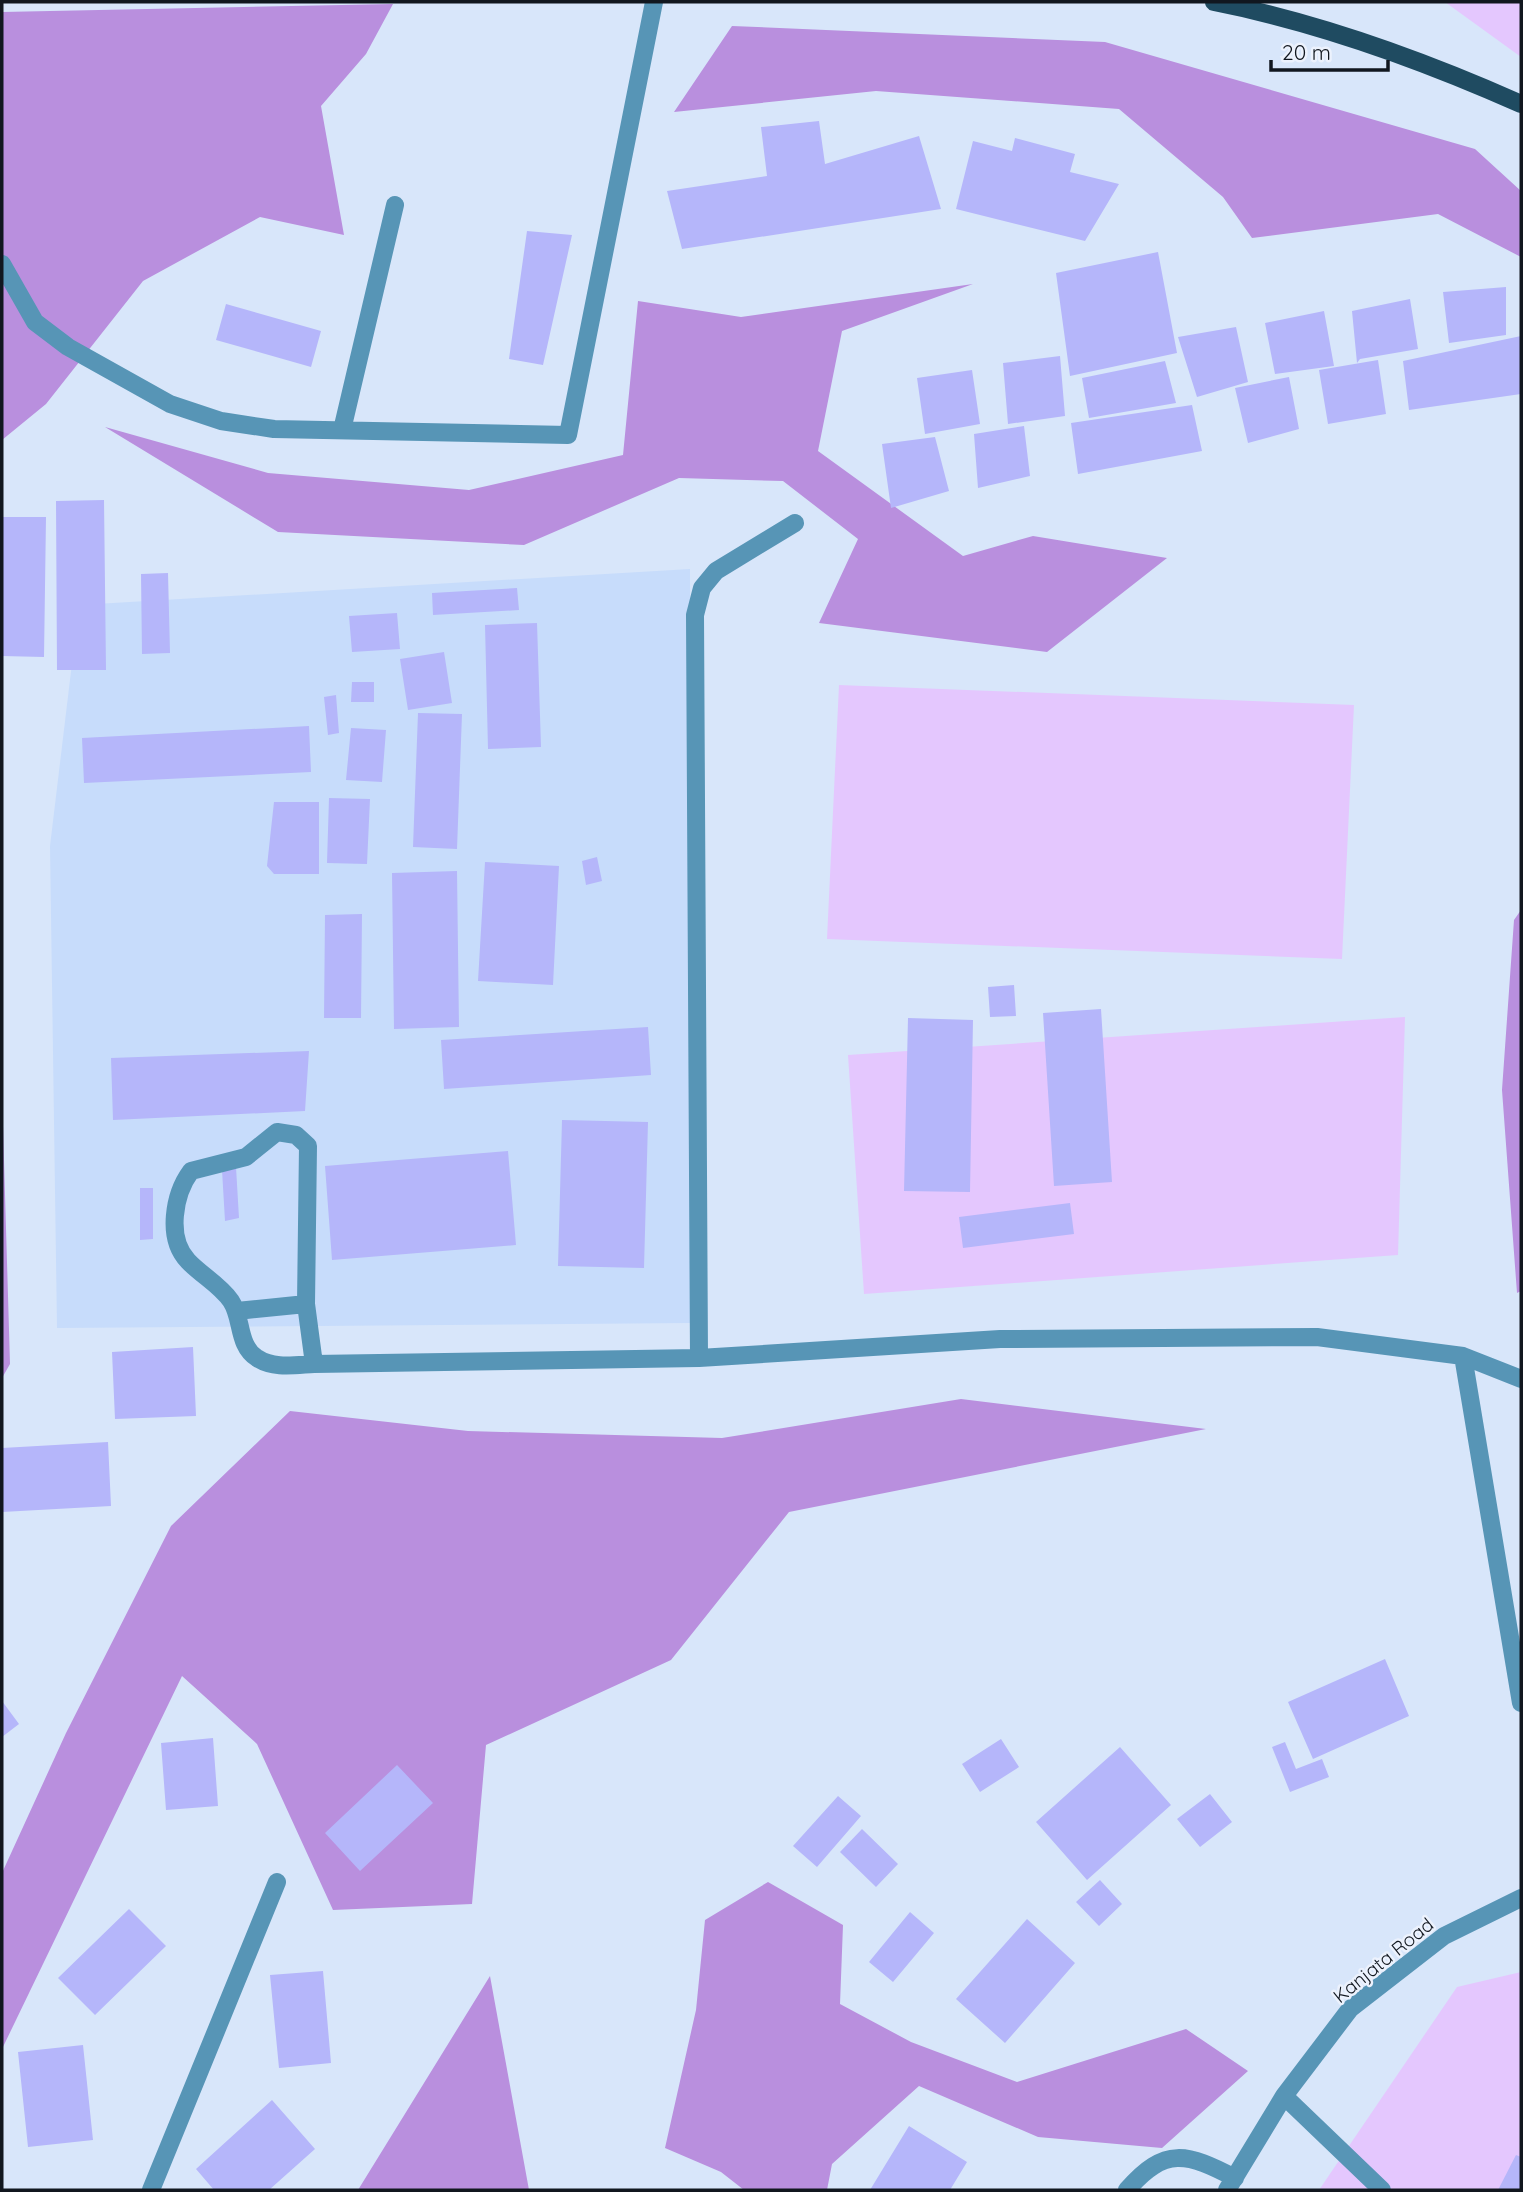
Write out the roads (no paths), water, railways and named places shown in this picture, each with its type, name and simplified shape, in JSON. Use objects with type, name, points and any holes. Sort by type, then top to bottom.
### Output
[{"type":"main road","points":[[1214,2],[1274,14],[1436,66],[1521,104]]},
{"type":"street","points":[[2,264],[36,322],[68,347],[170,404],[221,421],[342,430],[568,435],[654,2]]},
{"type":"street","points":[[342,430],[395,205]]},
{"type":"street","points":[[699,1358],[695,615],[702,588],[716,571],[795,523]]},
{"type":"street","points":[[314,1364],[306,1304],[308,1146],[296,1135],[277,1132],[246,1157],[191,1171],[175,1202],[178,1248],[187,1260],[225,1294],[237,1311],[244,1344],[259,1360],[273,1365],[699,1358],[1000,1339],[1317,1337],[1463,1356],[1521,1379]]},
{"type":"street","points":[[237,1311],[306,1304]]},
{"type":"street","points":[[1463,1356],[1521,1703]]},
{"type":"street","points":[[151,2190],[277,1882]]},
{"type":"street","name":"Kanjata Road","points":[[1231,2184],[1284,2096],[1350,2010],[1444,1936],[1521,1898]]},
{"type":"street","points":[[1284,2096],[1382,2190]]},
{"type":"street","points":[[1127,2190],[1150,2166],[1173,2158],[1199,2159],[1231,2184]]}]
